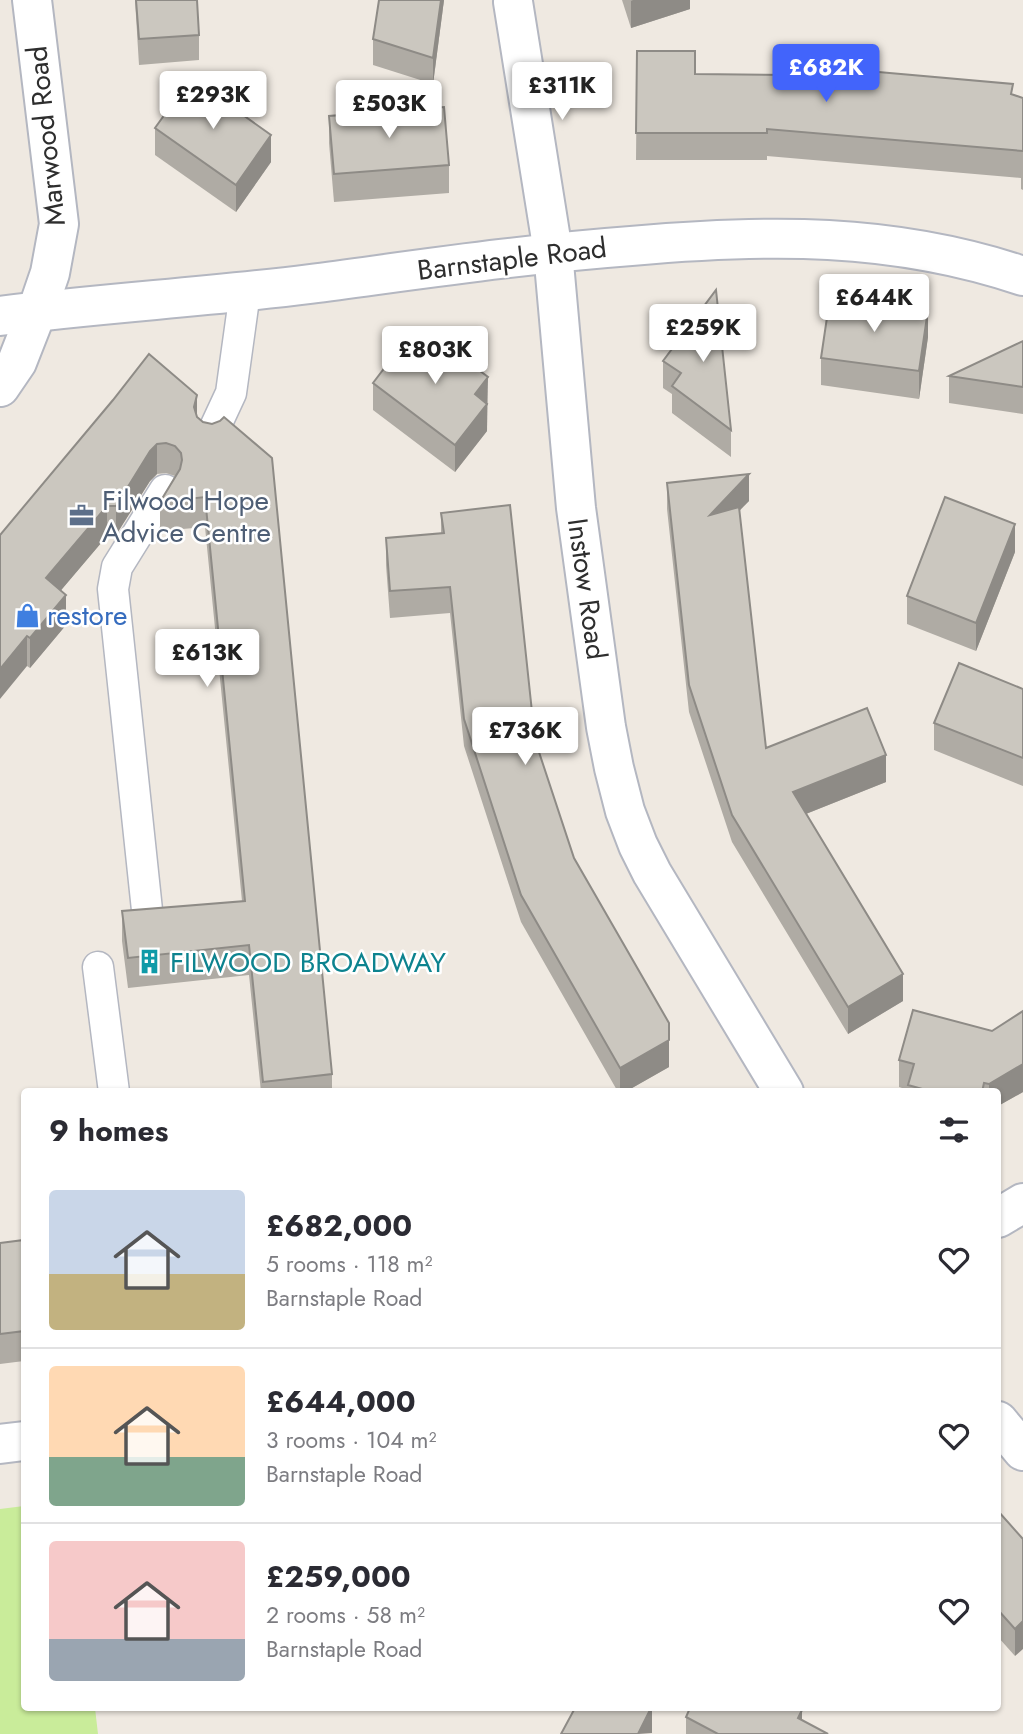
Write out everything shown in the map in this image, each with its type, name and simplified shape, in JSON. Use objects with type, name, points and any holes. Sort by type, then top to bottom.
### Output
[{"type":"street","name":"Marwood Road","points":[[18,314],[50,273],[59,224],[32,0]]},
{"type":"street","name":"Instow Road","points":[[513,2],[553,252],[578,521],[614,768],[625,811],[652,873],[782,1088]]},
{"type":"street","name":"Barnstaple Road","points":[[18,314],[244,292],[553,252],[705,239],[761,237],[882,244],[938,254],[1023,276]]},
{"type":"street","points":[[0,387],[17,362],[18,314]]},
{"type":"street","points":[[1001,1216],[1023,1203]]},
{"type":"street","points":[[1001,1425],[1023,1451]]},
{"type":"street","points":[[0,1444],[21,1441]]},
{"type":"lane","points":[[211,436],[231,393],[244,292]]},
{"type":"lane","points":[[147,910],[113,589],[117,567],[165,489]]},
{"type":"lane","points":[[98,967],[113,1088]]},
{"type":"green space","points":[[21,1506],[21,1711],[95,1711],[98,1734],[0,1734],[0,1509]]},
{"type":"building","points":[[136,0],[197,0],[199,35],[139,39]]},
{"type":"building","points":[[379,0],[441,0],[433,58],[373,39]]},
{"type":"building","points":[[637,51],[695,51],[695,74],[799,75],[800,65],[1013,84],[1011,94],[1023,98],[1023,151],[767,129],[767,133],[636,133]]},
{"type":"building","points":[[191,78],[271,135],[236,185],[155,128]]},
{"type":"building","points":[[444,107],[449,165],[334,174],[329,116]]},
{"type":"building","points":[[716,290],[731,430],[672,386],[681,373],[663,361]]},
{"type":"building","points":[[830,297],[928,310],[919,371],[821,358]]},
{"type":"building","points":[[430,333],[488,377],[475,394],[487,404],[455,445],[373,383],[405,341],[417,350]]},
{"type":"building","points":[[1023,341],[1023,387],[949,376]]},
{"type":"building","points":[[149,354],[197,395],[194,407],[197,417],[212,424],[224,417],[272,458],[332,1074],[263,1082],[249,945],[128,958],[122,911],[245,901],[205,497],[160,502],[180,469],[181,453],[175,446],[157,444],[150,451],[116,506],[107,506],[46,578],[66,595],[0,669],[0,535]]},
{"type":"building","points":[[749,474],[710,515],[739,507],[766,748],[867,708],[886,755],[793,792],[903,974],[848,1007],[732,815],[689,685],[667,483]]},
{"type":"building","points":[[945,497],[1015,524],[976,623],[907,596]]},
{"type":"building","points":[[510,505],[535,740],[574,858],[669,1023],[669,1040],[620,1068],[521,895],[464,719],[450,587],[390,591],[386,538],[444,533],[441,513]]},
{"type":"building","points":[[959,663],[1023,689],[1023,758],[934,723]]},
{"type":"building","points":[[913,1010],[992,1031],[1023,1011],[1023,1064],[989,1084],[984,1083],[983,1088],[919,1088],[908,1085],[914,1064],[899,1060]]},
{"type":"building","points":[[21,1240],[21,1331],[0,1334],[0,1243]]},
{"type":"building","points":[[1001,1514],[1023,1539],[1023,1621],[1015,1629],[1001,1613]]},
{"type":"building","points":[[573,1711],[650,1711],[638,1734],[561,1734]]},
{"type":"building","points":[[689,1711],[802,1711],[798,1718],[828,1734],[718,1734],[686,1717]]},
{"type":"place","name":"Filwood Hope Advice Centre","points":[[82,516]]},
{"type":"place","name":"restore","points":[[27,615]]},
{"type":"place","name":"FILWOOD BROADWAY","points":[[150,962]]}]
